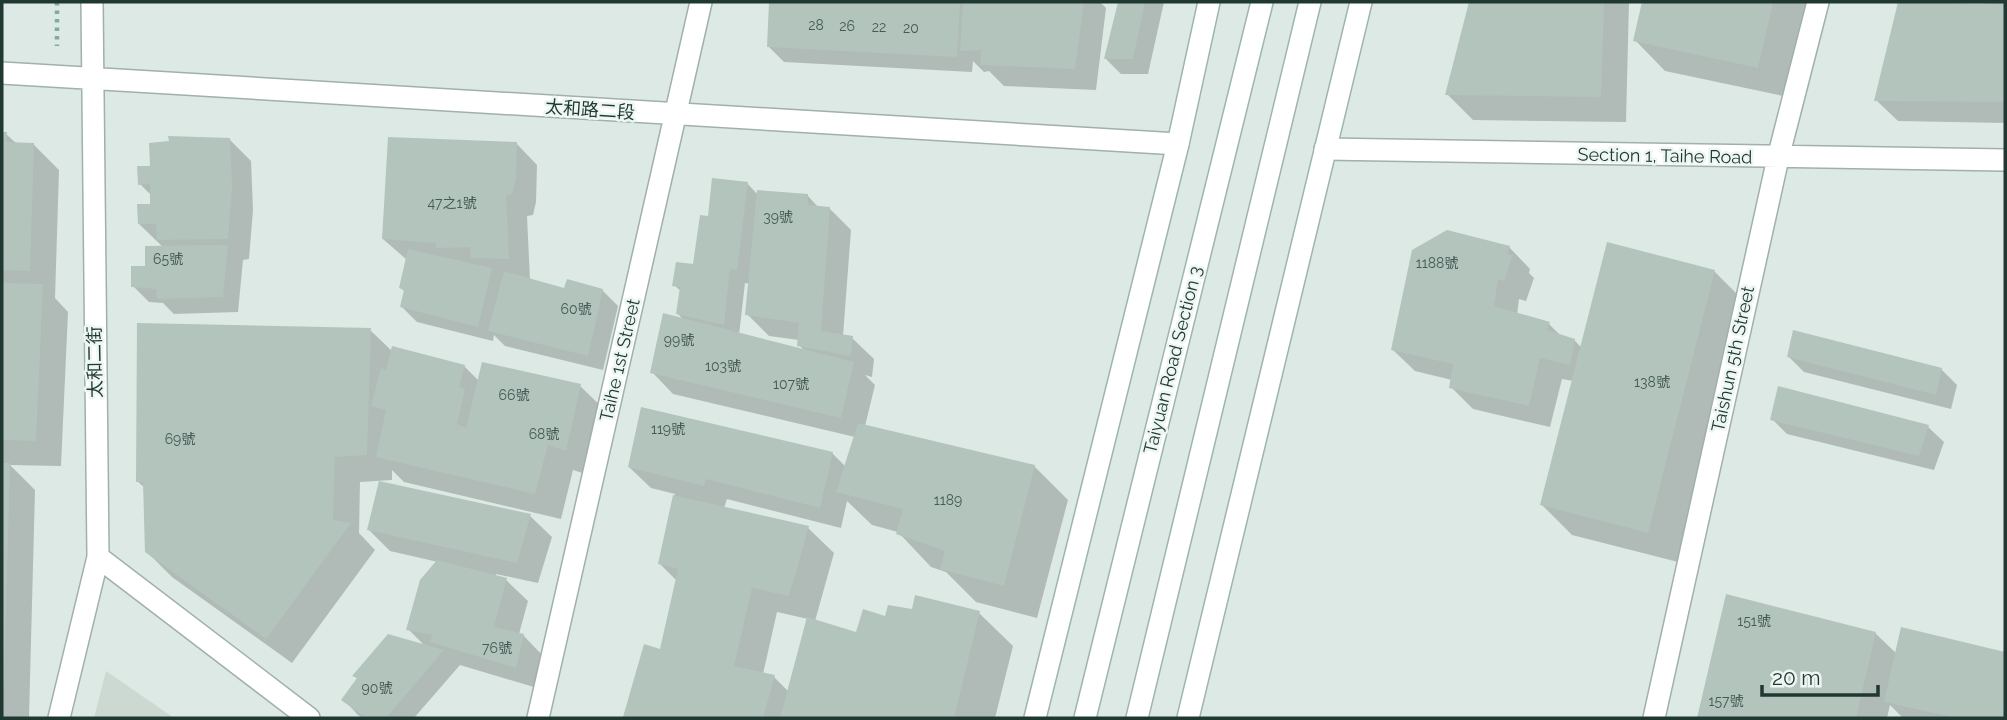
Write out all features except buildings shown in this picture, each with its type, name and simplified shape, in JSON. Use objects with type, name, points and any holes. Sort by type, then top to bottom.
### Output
[{"type":"street","name":"太和二街","points":[[59,718],[98,557],[92,2]]},
{"type":"street","name":"Taihe 1st Street","points":[[538,718],[701,2]]},
{"type":"street","points":[[1035,718],[1178,144],[1209,2]]},
{"type":"street","name":"Taiyuan Road Section 3","points":[[1085,718],[1262,2]]},
{"type":"street","points":[[1137,718],[1310,2]]},
{"type":"street","points":[[1188,718],[1361,2]]},
{"type":"street","name":"Taishun 5th Street","points":[[1654,718],[1778,158],[1818,2]]},
{"type":"street","name":"太和路二段","points":[[2,73],[1178,144]]},
{"type":"street","name":"Section 1, Taihe Road","points":[[1325,149],[2005,160]]},
{"type":"street","points":[[98,557],[309,718]]},
{"type":"path","points":[[57,2],[57,76]]},
{"type":"shaded area","points":[[106,671],[174,718],[94,718]]}]
